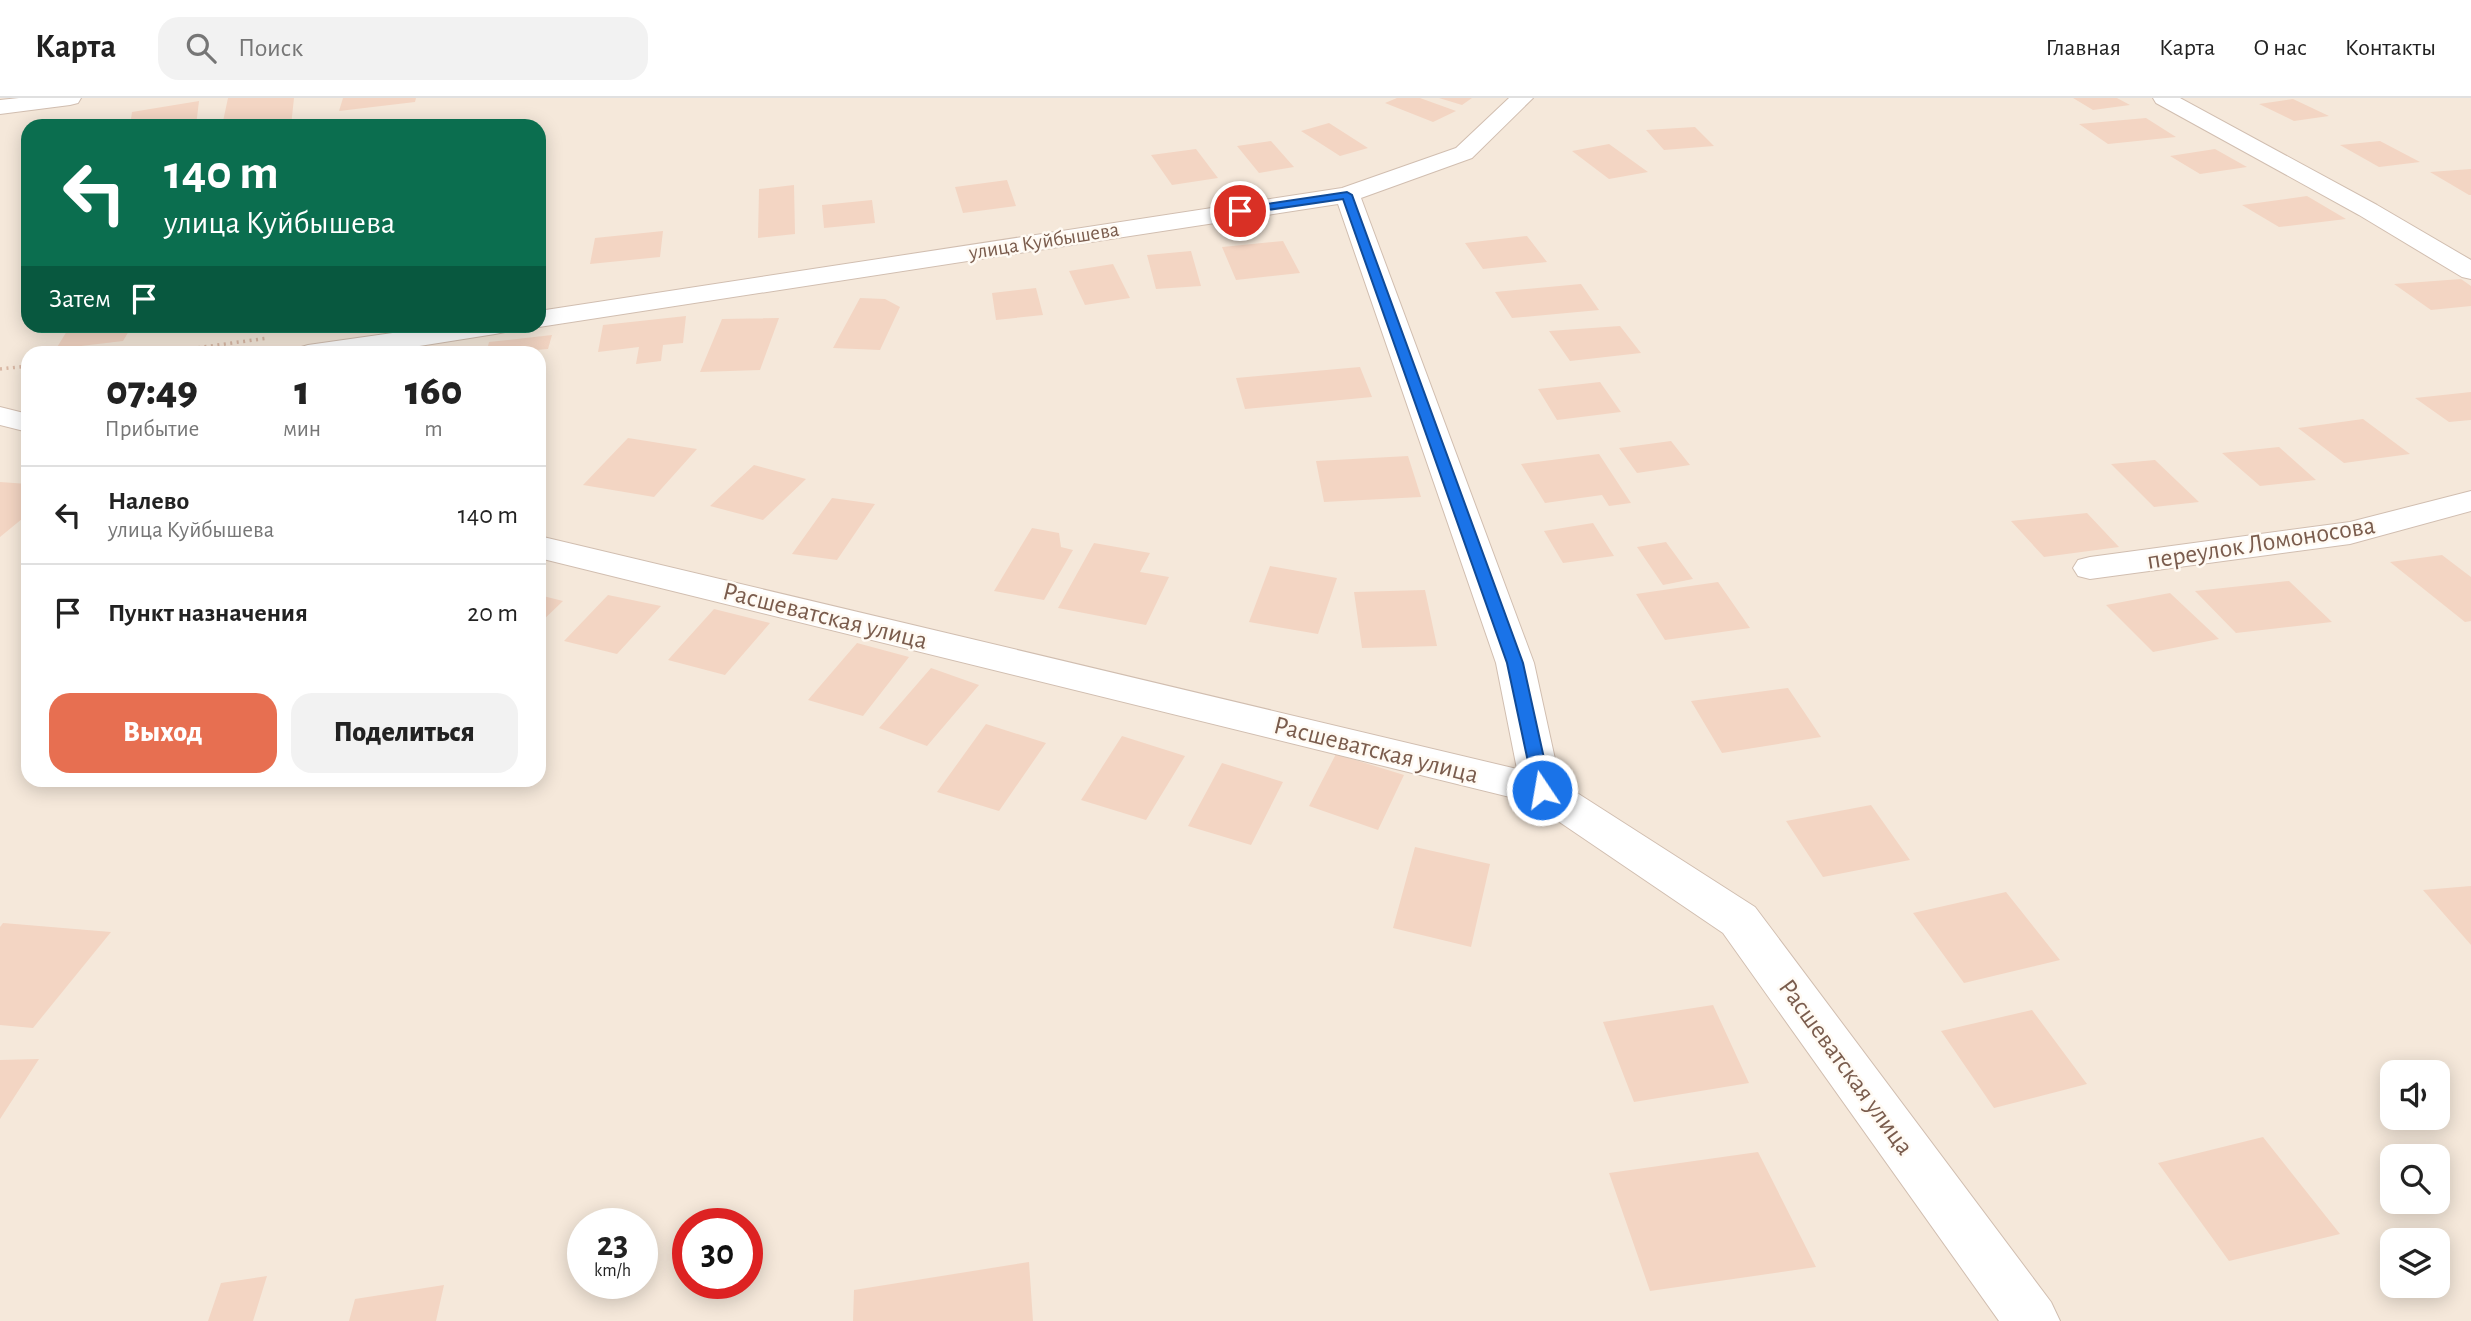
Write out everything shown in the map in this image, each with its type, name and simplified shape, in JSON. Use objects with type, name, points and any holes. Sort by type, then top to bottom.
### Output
[{"type":"street","points":[[0,107],[70,98]]},
{"type":"street","name":"улица Куйбышева","points":[[546,318],[1347,195],[1464,153],[1522,98]]},
{"type":"street","points":[[2164,98],[2368,210],[2471,271]]},
{"type":"street","points":[[1347,195],[1515,663],[1542,790]]},
{"type":"street","points":[[361,346],[448,333]]},
{"type":"street","points":[[0,399],[21,396]]},
{"type":"street","points":[[0,416],[21,421]]},
{"type":"street","name":"переулок Ломоносова","points":[[2090,568],[2350,533],[2471,501]]},
{"type":"street","name":"Расшеватская улица","points":[[546,549],[1542,790],[1739,920],[2032,1321]]},
{"type":"path","points":[[209,346],[279,336]]},
{"type":"path","points":[[0,369],[21,367]]},
{"type":"shaded area","points":[[0,98],[2471,98],[2471,1321],[0,1321]]},
{"type":"building","points":[[228,98],[294,98],[292,119],[224,119]]},
{"type":"building","points":[[343,98],[416,98],[415,102],[339,111]]},
{"type":"building","points":[[1397,98],[1420,98],[1456,111],[1433,122],[1385,103]]},
{"type":"building","points":[[1439,98],[1472,98],[1462,105]]},
{"type":"building","points":[[2073,98],[2117,98],[2130,105],[2093,110]]},
{"type":"building","points":[[2293,99],[2329,116],[2294,121],[2259,104]]},
{"type":"building","points":[[199,101],[197,119],[131,119],[132,112]]},
{"type":"building","points":[[2146,118],[2176,137],[2108,144],[2079,124]]},
{"type":"building","points":[[1329,123],[1368,148],[1340,156],[1301,131]]},
{"type":"building","points":[[1695,127],[1714,146],[1664,150],[1646,130]]},
{"type":"building","points":[[1271,141],[1294,167],[1259,173],[1237,146]]},
{"type":"building","points":[[2380,141],[2420,162],[2379,167],[2340,145]]},
{"type":"building","points":[[1609,144],[1648,172],[1609,179],[1572,151]]},
{"type":"building","points":[[1196,149],[1218,178],[1172,185],[1151,155]]},
{"type":"building","points":[[2215,149],[2247,167],[2200,174],[2170,156]]},
{"type":"building","points":[[2471,169],[2471,195],[2430,172]]},
{"type":"building","points":[[1007,180],[1016,206],[963,213],[955,187]]},
{"type":"building","points":[[794,185],[795,234],[758,238],[759,189]]},
{"type":"building","points":[[2307,196],[2346,219],[2279,227],[2242,205]]},
{"type":"building","points":[[872,200],[875,223],[824,228],[822,205]]},
{"type":"building","points":[[663,231],[660,257],[590,264],[595,238]]},
{"type":"building","points":[[1527,236],[1547,262],[1483,269],[1465,243]]},
{"type":"building","points":[[1283,241],[1300,273],[1236,280],[1222,247]]},
{"type":"building","points":[[1191,251],[1201,286],[1156,289],[1147,255]]},
{"type":"building","points":[[1113,264],[1130,298],[1085,305],[1069,271]]},
{"type":"building","points":[[2461,279],[2471,286],[2471,306],[2431,310],[2394,284]]},
{"type":"building","points":[[1581,284],[1599,310],[1512,318],[1495,292]]},
{"type":"building","points":[[1036,288],[1043,315],[996,320],[992,293]]},
{"type":"building","points":[[860,298],[885,299],[900,307],[880,350],[833,348]]},
{"type":"building","points":[[686,316],[683,343],[663,345],[661,361],[636,364],[639,347],[598,352],[603,325]]},
{"type":"building","points":[[779,318],[760,370],[700,372],[722,319]]},
{"type":"building","points":[[1620,326],[1641,353],[1570,361],[1549,331]]},
{"type":"building","points":[[66,333],[128,333],[123,341],[58,346]]},
{"type":"building","points":[[552,335],[548,349],[546,346],[488,346],[489,342]]},
{"type":"building","points":[[1360,367],[1372,397],[1245,409],[1236,378]]},
{"type":"building","points":[[1600,382],[1621,412],[1557,420],[1538,389]]},
{"type":"building","points":[[2471,392],[2471,420],[2449,422],[2415,398]]},
{"type":"building","points":[[2363,419],[2410,454],[2344,463],[2298,428]]},
{"type":"building","points":[[628,438],[697,449],[654,497],[583,485]]},
{"type":"building","points":[[1671,441],[1690,465],[1637,473],[1619,448]]},
{"type":"building","points":[[2279,447],[2316,480],[2260,486],[2222,453]]},
{"type":"building","points":[[1599,454],[1631,503],[1609,506],[1602,495],[1545,503],[1521,464]]},
{"type":"building","points":[[1408,456],[1421,497],[1324,502],[1316,461]]},
{"type":"building","points":[[2155,460],[2199,502],[2154,507],[2111,464]]},
{"type":"building","points":[[754,465],[806,479],[763,520],[710,506]]},
{"type":"building","points":[[0,482],[21,484],[21,520],[0,537]]},
{"type":"building","points":[[832,498],[875,504],[837,560],[792,554]]},
{"type":"building","points":[[2087,513],[2119,547],[2044,557],[2011,521]]},
{"type":"building","points":[[1593,523],[1614,556],[1563,563],[1544,531]]},
{"type":"building","points":[[1032,528],[1059,533],[1061,547],[1073,550],[1044,600],[994,591]]},
{"type":"building","points":[[1666,542],[1693,579],[1663,585],[1637,547]]},
{"type":"building","points":[[1094,543],[1150,553],[1140,572],[1169,577],[1146,625],[1058,608]]},
{"type":"building","points":[[2442,555],[2471,577],[2471,621],[2465,622],[2390,562]]},
{"type":"building","points":[[1270,566],[1337,578],[1318,634],[1249,622]]},
{"type":"building","points":[[2289,581],[2332,622],[2236,633],[2195,591]]},
{"type":"building","points":[[1718,582],[1750,628],[1665,640],[1636,594]]},
{"type":"building","points":[[1425,590],[1437,646],[1362,648],[1354,592]]},
{"type":"building","points":[[2170,593],[2219,639],[2153,652],[2106,605]]},
{"type":"building","points":[[608,595],[661,606],[617,654],[564,641]]},
{"type":"building","points":[[546,597],[563,601],[546,617]]},
{"type":"building","points":[[714,609],[770,623],[725,675],[668,660]]},
{"type":"building","points":[[857,643],[909,657],[863,716],[808,700]]},
{"type":"building","points":[[931,668],[979,685],[927,746],[879,728]]},
{"type":"building","points":[[1788,688],[1821,737],[1722,753],[1691,701]]},
{"type":"building","points":[[986,724],[1046,743],[999,811],[937,792]]},
{"type":"building","points":[[1122,736],[1185,756],[1146,820],[1081,800]]},
{"type":"building","points":[[1336,754],[1404,775],[1378,830],[1309,806]]},
{"type":"building","points":[[1222,763],[1283,782],[1251,845],[1188,826]]},
{"type":"building","points":[[1871,805],[1910,860],[1823,877],[1786,821]]},
{"type":"building","points":[[1415,847],[1490,864],[1471,947],[1393,928]]},
{"type":"building","points":[[2471,886],[2471,945],[2423,890]]},
{"type":"building","points":[[2006,892],[2060,960],[1964,983],[1913,913]]},
{"type":"building","points":[[3,923],[111,932],[33,1028],[0,1025],[0,927]]},
{"type":"building","points":[[1713,1005],[1749,1083],[1634,1102],[1603,1022]]},
{"type":"building","points":[[2032,1010],[2087,1084],[1994,1108],[1941,1031]]},
{"type":"building","points":[[39,1059],[0,1119],[0,1060]]},
{"type":"building","points":[[2263,1137],[2340,1234],[2229,1261],[2158,1163]]},
{"type":"building","points":[[1758,1152],[1816,1267],[1650,1291],[1609,1173]]},
{"type":"building","points":[[1029,1262],[1033,1321],[853,1321],[854,1290]]},
{"type":"building","points":[[267,1276],[253,1321],[208,1321],[221,1283]]},
{"type":"building","points":[[444,1285],[436,1321],[349,1321],[355,1299]]},
{"type":"route","points":[[1240,211],[1347,195],[1515,663],[1542,790]]}]
